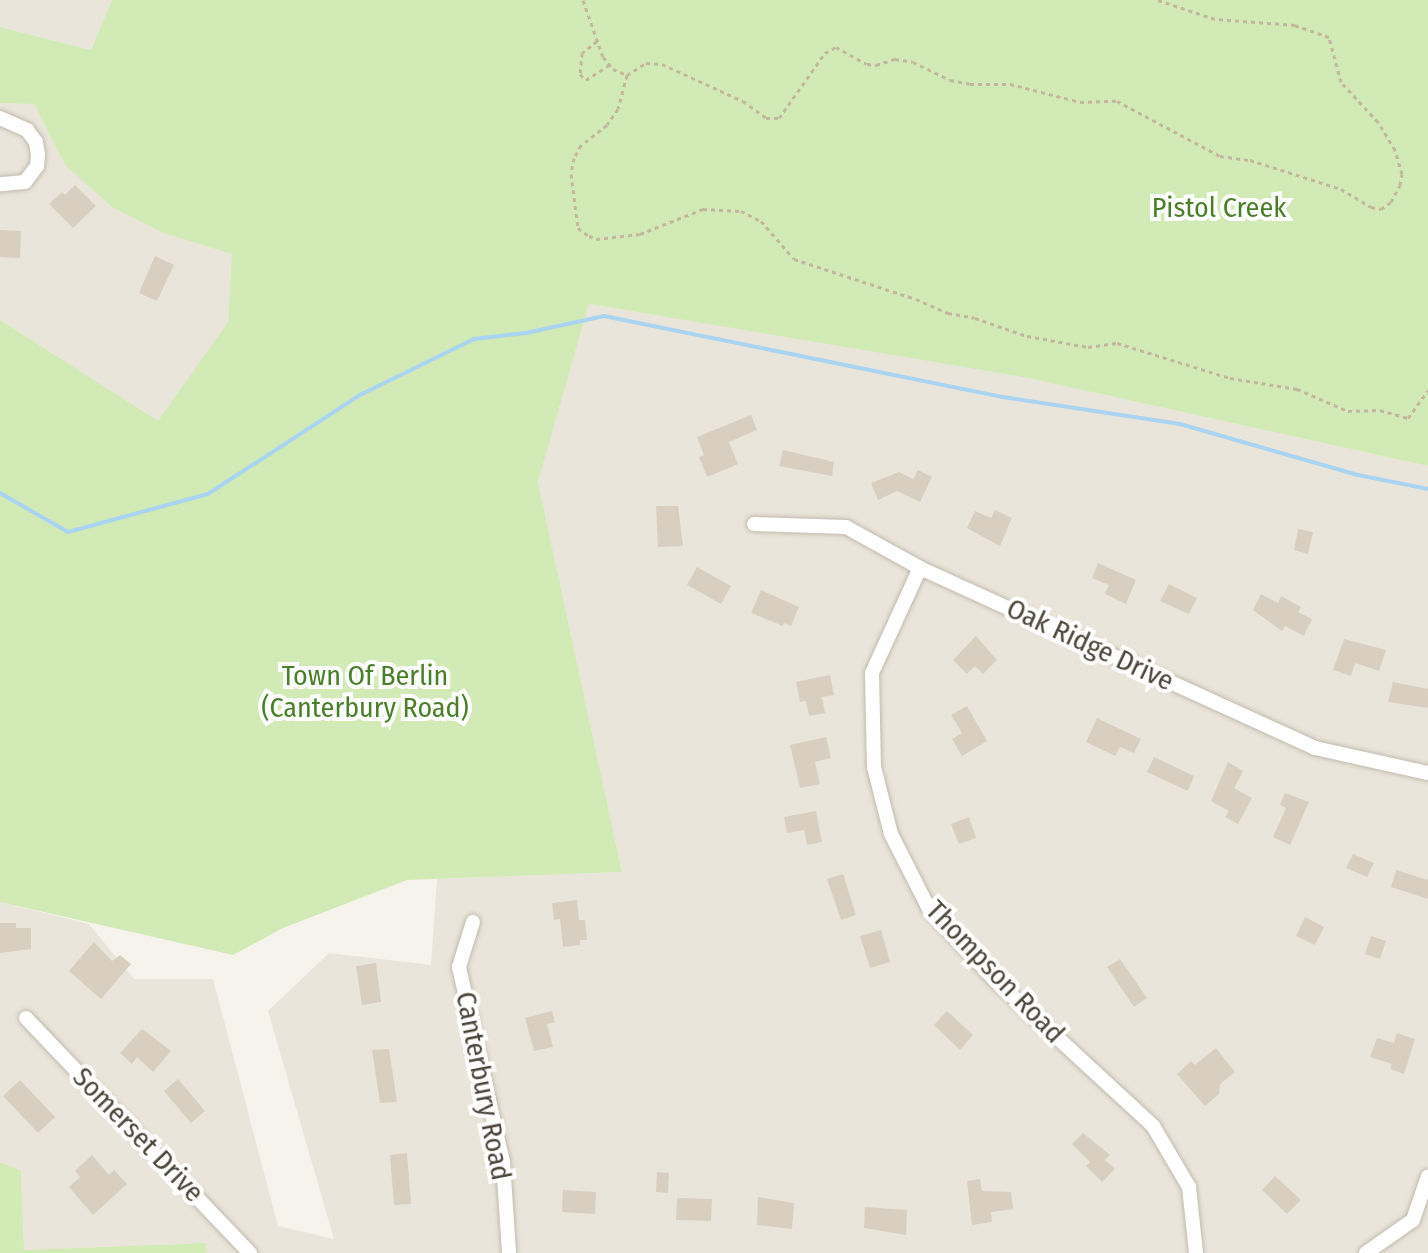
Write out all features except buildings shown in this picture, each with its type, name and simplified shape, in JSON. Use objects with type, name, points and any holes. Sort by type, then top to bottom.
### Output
[{"type":"street","points":[[0,118],[27,130],[36,142],[38,155],[37,166],[25,182],[0,184]]},
{"type":"street","name":"Oak Ridge Drive","points":[[754,524],[846,527],[920,568],[1315,748],[1428,773]]},
{"type":"street","name":"Thompson Road","points":[[920,568],[872,673],[874,767],[891,834],[929,909],[996,981],[1153,1126],[1189,1187],[1196,1253]]},
{"type":"street","name":"Canterbury Road","points":[[473,922],[459,967],[503,1162],[509,1253]]},
{"type":"street","name":"Somerset Drive","points":[[26,1018],[250,1253]]},
{"type":"street","points":[[1366,1253],[1413,1220],[1428,1176]]},
{"type":"path","points":[[583,0],[609,65],[627,75]]},
{"type":"path","points":[[1158,0],[1215,19],[1295,25],[1329,37],[1341,82],[1378,122],[1395,150],[1402,174],[1391,202],[1381,209],[1371,207],[1341,189],[1250,160],[1220,156],[1117,101],[1080,102],[1010,84],[970,84],[950,80],[913,62],[895,59],[876,65],[867,64],[836,47],[825,53],[779,118],[766,118],[743,101],[662,64],[646,63],[627,75],[618,109],[607,125],[581,145],[574,158],[571,174],[578,228],[596,239],[640,234],[703,209],[733,210],[761,221],[794,259],[916,299],[948,313],[975,318],[1027,336],[1088,347],[1117,343],[1230,378],[1297,389],[1348,411],[1380,410],[1408,418],[1428,390]]},
{"type":"path","points":[[597,41],[582,53],[580,74],[586,80],[609,65]]},
{"type":"shaded area","points":[[0,0],[112,0],[91,50],[0,27]]},
{"type":"shaded area","points":[[0,103],[34,104],[65,165],[166,234],[233,254],[228,322],[158,422],[0,320]]},
{"type":"shaded area","points":[[589,304],[1028,378],[1428,466],[1428,1253],[207,1253],[204,1243],[24,1250],[21,1172],[0,1162],[0,902],[89,924],[134,979],[213,979],[278,1226],[334,1239],[268,1011],[329,953],[431,965],[437,879],[622,872],[538,482]]},
{"type":"green space","points":[[112,0],[1428,0],[1428,466],[1028,378],[589,304],[538,482],[622,872],[407,880],[283,928],[233,955],[0,902],[0,320],[158,421],[228,322],[232,254],[166,234],[112,207],[65,165],[34,104],[0,103],[0,27],[91,50]]},
{"type":"green space","points":[[0,1162],[21,1171],[24,1250],[205,1243],[207,1253],[0,1253]]},
{"type":"waterway","points":[[0,493],[68,532],[208,494],[360,395],[474,339],[526,333],[604,316],[1003,397],[1180,424],[1358,475],[1428,489]]},
{"type":"park label","name":"Pistol Creek","points":[[1219,208]]},
{"type":"park label","name":"Town Of Berlin (Canterbury Road)","points":[[365,692]]}]
